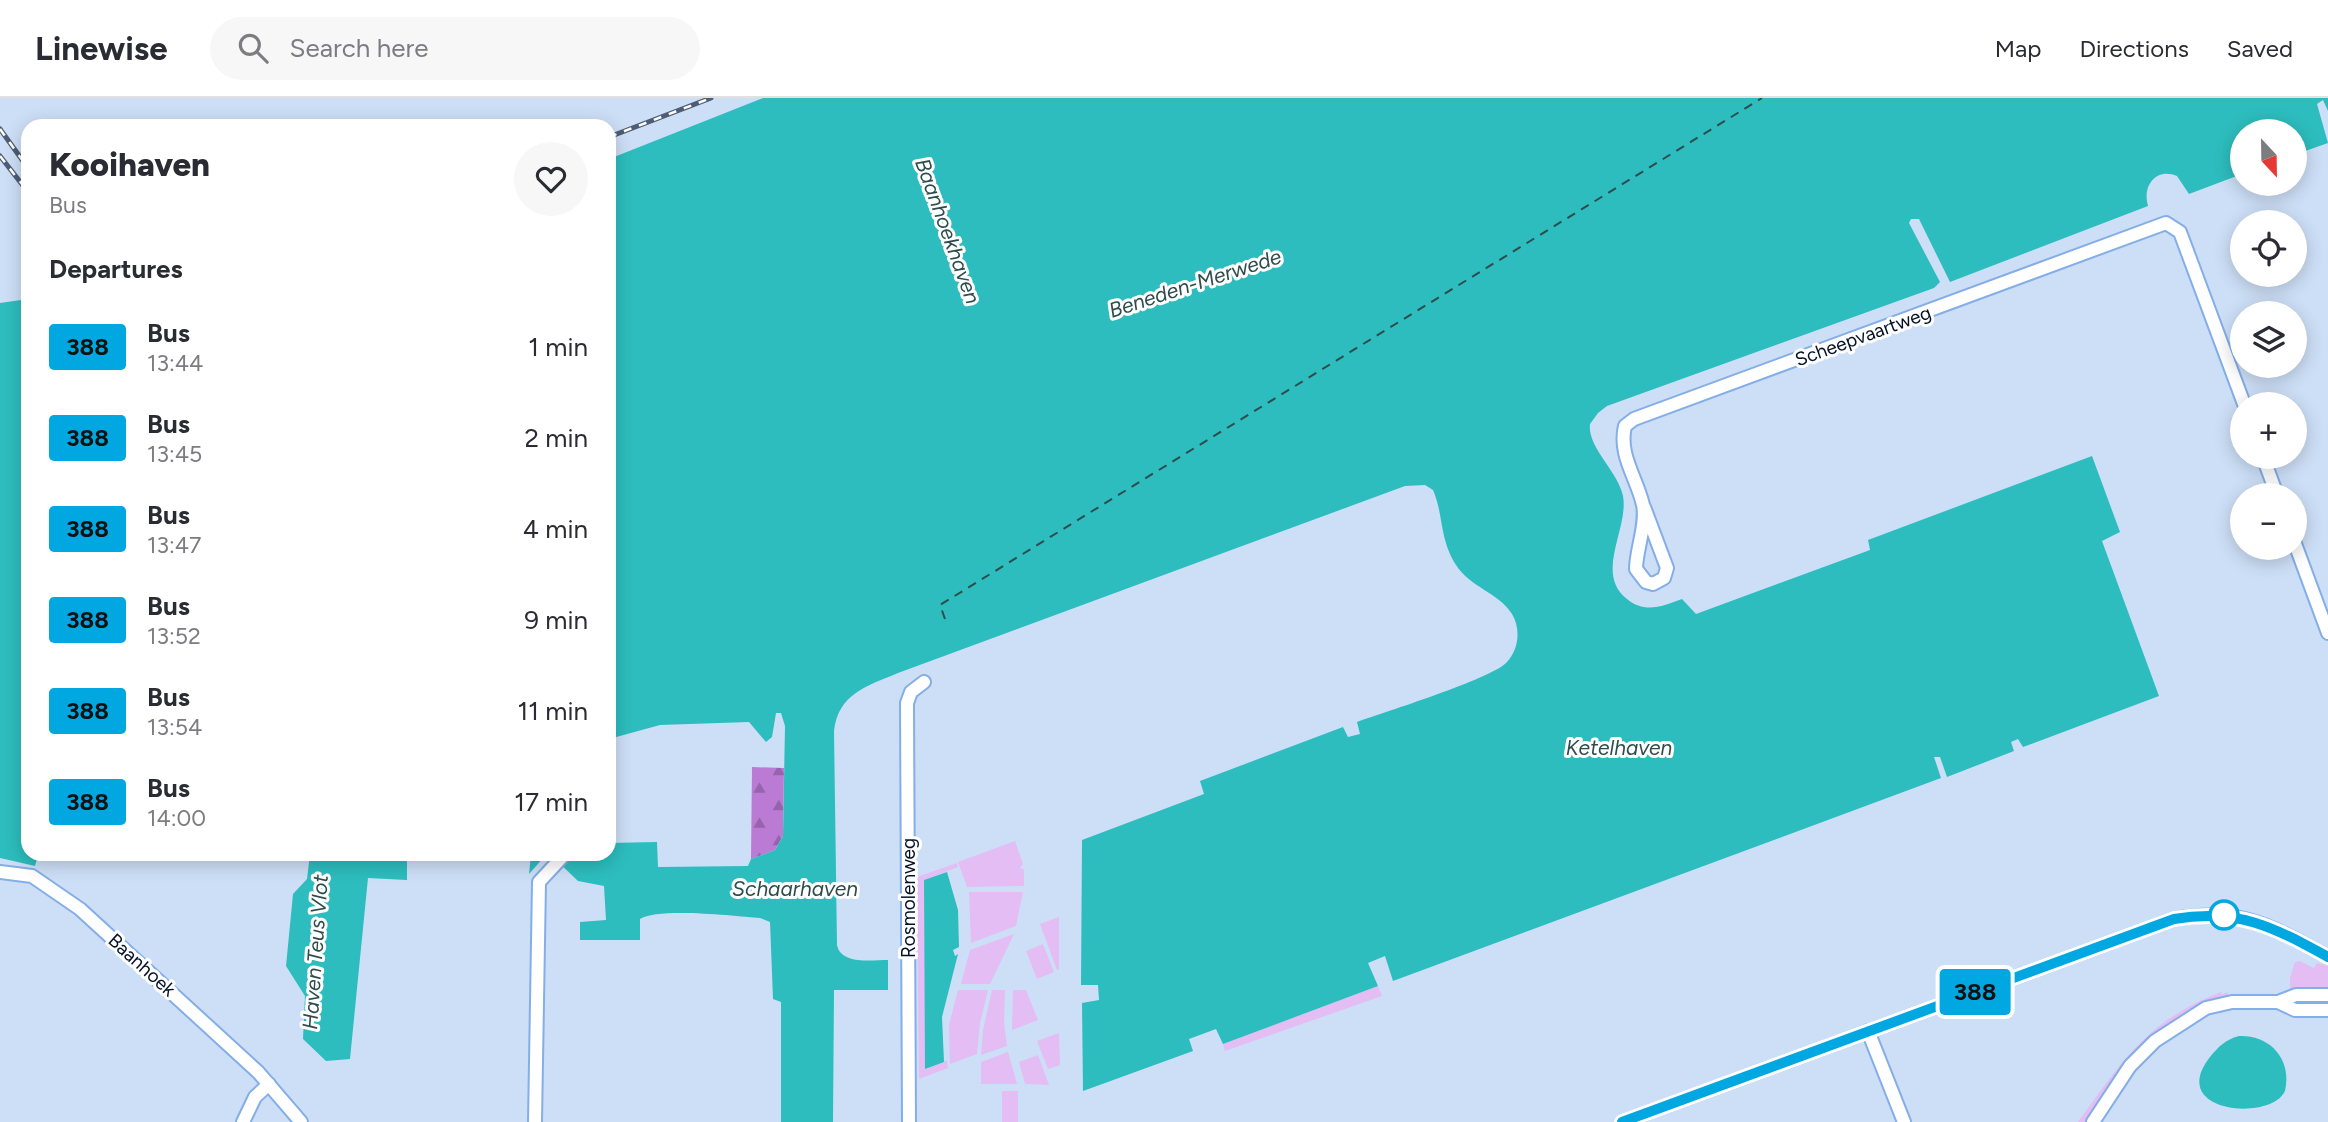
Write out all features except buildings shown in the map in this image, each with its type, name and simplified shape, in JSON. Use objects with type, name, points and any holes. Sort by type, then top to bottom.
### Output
[{"type":"street","name":"Scheepvaartweg","points":[[1644,507],[1636,569],[1646,582],[1653,584],[1664,578],[1667,568],[1623,448],[1625,426],[1634,419],[2166,223],[2180,232],[2240,392]]},
{"type":"street","points":[[2301,560],[2328,633]]},
{"type":"street","name":"Rosmolenweg","points":[[909,1122],[907,703],[911,692],[924,682]]},
{"type":"street","points":[[536,1122],[538,882],[558,861]]},
{"type":"street","name":"Baanhoek","points":[[0,872],[32,876],[57,890],[196,1013],[269,1084],[301,1122]]},
{"type":"street","points":[[1622,1122],[2174,919],[2197,915],[2224,915],[2260,922],[2328,957]]},
{"type":"street","points":[[2092,1122],[2130,1066],[2155,1041],[2206,1008],[2232,1002],[2278,1002],[2296,995],[2328,995]]},
{"type":"street","points":[[2278,1002],[2295,1010],[2328,1010]]},
{"type":"street","points":[[1868,1031],[1904,1122]]},
{"type":"street","points":[[243,1122],[255,1097],[269,1084]]},
{"type":"shaded area","points":[[1015,841],[1023,864],[1020,868],[1024,870],[1024,886],[967,887],[958,862]]},
{"type":"shaded area","points":[[957,863],[958,867],[924,880],[926,1069],[947,1060],[948,1068],[919,1079],[917,877]]},
{"type":"shaded area","points":[[969,892],[1023,892],[1016,926],[971,943]]},
{"type":"shaded area","points":[[1059,917],[1059,969],[1057,970],[1040,924]]},
{"type":"shaded area","points":[[1014,934],[990,984],[961,984],[970,950]]},
{"type":"shaded area","points":[[1043,944],[1054,972],[1037,979],[1026,951]]},
{"type":"shaded area","points":[[2300,961],[2314,968],[2317,963],[2328,966],[2328,990],[2290,991],[2290,978],[2295,962]]},
{"type":"shaded area","points":[[1378,986],[1382,996],[1225,1051],[1223,1044]]},
{"type":"shaded area","points":[[958,990],[988,990],[980,1023],[977,1054],[950,1064],[949,1025]]},
{"type":"shaded area","points":[[992,990],[1005,990],[1004,1022],[1007,1046],[981,1055],[983,1030]]},
{"type":"shaded area","points":[[1013,990],[1026,990],[1038,1020],[1012,1030]]},
{"type":"shaded area","points":[[2221,992],[2222,995],[2227,992],[2232,1003],[2165,1030],[2089,1122],[2078,1122],[2108,1080],[2138,1045],[2174,1016]]},
{"type":"shaded area","points":[[1059,1033],[1060,1065],[1048,1069],[1037,1041]]},
{"type":"shaded area","points":[[1008,1052],[1017,1084],[981,1084],[981,1062]]},
{"type":"shaded area","points":[[1038,1055],[1049,1085],[1025,1084],[1019,1062]]},
{"type":"shaded area","points":[[1002,1091],[1018,1091],[1018,1122],[1002,1122]]},
{"type":"green space","points":[[752,767],[784,768],[783,836],[775,850],[751,859]]},
{"type":"water","points":[[763,98],[2328,98],[2328,111],[2323,100],[2317,104],[2328,143],[2307,150],[2307,119],[2230,119],[2230,179],[2189,194],[2177,176],[2157,176],[2149,185],[2148,206],[1950,282],[1919,219],[1911,219],[1909,223],[1940,282],[1934,288],[1607,406],[1590,424],[1593,441],[1623,496],[1624,509],[1613,564],[1613,577],[1618,588],[1634,604],[1661,606],[1682,599],[1696,614],[1870,550],[1868,540],[2092,456],[2120,532],[2102,541],[2159,696],[2023,747],[2018,739],[2011,742],[2014,751],[1947,777],[1940,757],[1934,757],[1941,778],[1393,981],[1385,956],[1368,963],[1378,986],[1223,1044],[1216,1029],[1189,1039],[1193,1051],[1083,1091],[1082,1003],[1099,1000],[1098,985],[1081,985],[1082,840],[1204,794],[1200,781],[1343,727],[1348,737],[1360,734],[1357,722],[1480,678],[1506,663],[1514,652],[1517,626],[1512,614],[1456,565],[1447,546],[1433,490],[1425,485],[1405,486],[898,673],[865,687],[848,700],[841,708],[834,731],[837,945],[844,956],[851,959],[888,960],[888,990],[834,990],[833,1122],[781,1122],[781,1002],[773,999],[770,922],[760,918],[698,913],[649,915],[640,919],[640,940],[580,940],[580,922],[606,920],[604,886],[578,881],[557,861],[616,861],[616,843],[657,842],[658,867],[748,866],[751,859],[775,850],[783,836],[785,726],[781,713],[776,713],[772,737],[766,742],[749,722],[660,725],[616,737],[616,156]]},
{"type":"water","points":[[21,300],[21,861],[36,861],[35,866],[0,858],[0,303]]},
{"type":"water","name":"Haven Teus Vlot","points":[[309,861],[407,861],[407,880],[368,878],[350,1059],[326,1061],[303,1039],[305,996],[286,966],[293,894],[307,879]]},
{"type":"water","points":[[530,861],[541,861],[529,874]]},
{"type":"water","points":[[947,872],[958,910],[959,947],[953,950],[955,956],[958,954],[942,1017],[944,1062],[925,1069],[924,880]]},
{"type":"water","points":[[2239,1036],[2261,1040],[2277,1051],[2285,1069],[2286,1080],[2285,1091],[2276,1101],[2261,1107],[2226,1107],[2211,1101],[2201,1090],[2200,1076],[2210,1057],[2223,1044]]},
{"type":"ferry route","points":[[945,619],[940,605],[1762,98]]},
{"type":"railway","points":[[616,134],[711,98]]},
{"type":"railway","points":[[0,129],[21,158]]},
{"type":"railway","points":[[0,156],[21,183]]},
{"type":"bus line","name":"388","points":[[1622,1122],[2174,919],[2197,915],[2224,915],[2260,922],[2279,929],[2328,957]]},
{"type":"water label","name":"Baanhoekhaven","points":[[948,231]]},
{"type":"water label","name":"Beneden-Merwede","points":[[1195,283]]},
{"type":"water label","name":"Ketelhaven","points":[[1619,747]]},
{"type":"water label","name":"Schaarhaven","points":[[795,888]]}]
